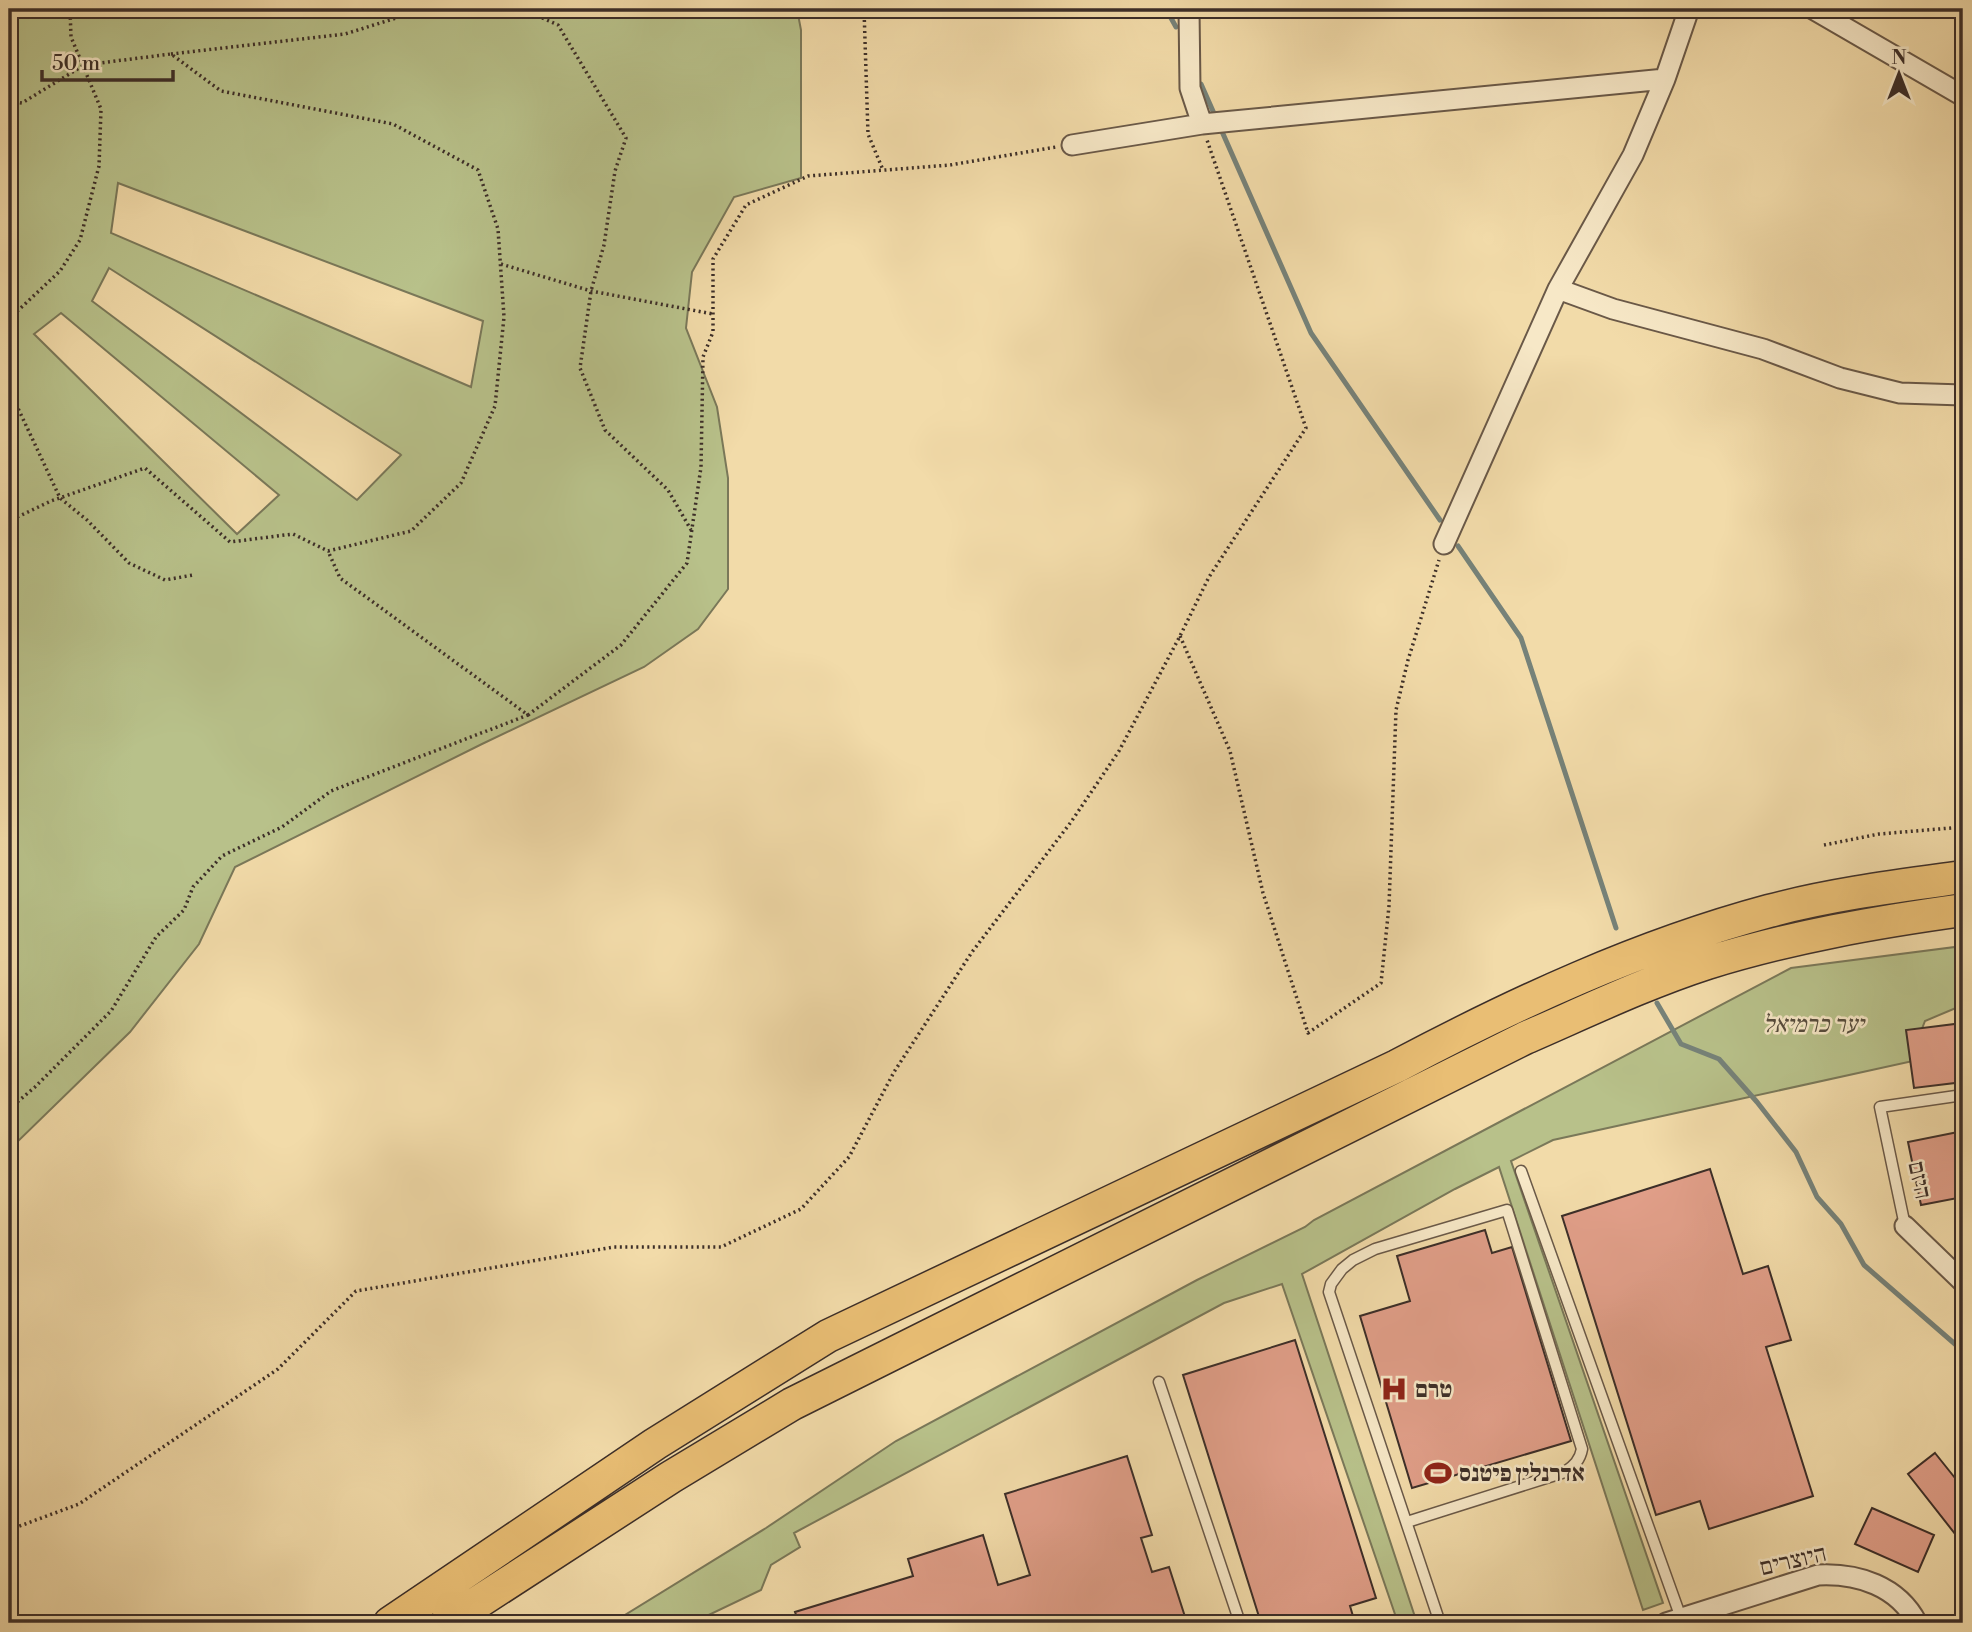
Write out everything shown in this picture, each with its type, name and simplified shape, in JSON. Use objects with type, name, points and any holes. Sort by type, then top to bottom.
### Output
[{"type":"highway","points":[[390,1623],[655,1444],[828,1336],[1397,1066],[1459,1033],[1617,961],[1695,932],[1844,895],[1963,877]]},
{"type":"highway","points":[[446,1623],[671,1477],[792,1404],[1525,1038],[1630,992],[1755,949],[1850,927],[1963,910]]},
{"type":"street","points":[[1189,9],[1190,88],[1204,124]]},
{"type":"street","points":[[1444,544],[1558,289],[1633,155],[1665,79],[1689,9]]},
{"type":"street","points":[[1813,9],[1963,96]]},
{"type":"street","points":[[1072,145],[1204,124],[1665,79]]},
{"type":"street","points":[[1558,289],[1613,309],[1763,349],[1840,378],[1900,393],[1963,395]]},
{"type":"street","name":"היזם","points":[[1905,1226],[1963,1282]]},
{"type":"street","name":"היוצרים","points":[[1674,1621],[1818,1575],[1843,1574],[1867,1580],[1905,1602],[1917,1623]]},
{"type":"lane","name":"היזם","points":[[1905,1226],[1880,1107],[1963,1095]]},
{"type":"lane","points":[[1521,1171],[1674,1621]]},
{"type":"lane","points":[[1407,1522],[1559,1475],[1573,1468],[1581,1455],[1582,1449],[1507,1210],[1375,1248],[1342,1269],[1331,1284],[1329,1292],[1440,1623]]},
{"type":"lane","points":[[1159,1382],[1240,1623]]},
{"type":"path","points":[[9,320],[60,271],[80,240],[99,166],[101,109],[71,37],[70,9]]},
{"type":"path","points":[[9,101],[22,103],[84,65],[345,34],[425,9]]},
{"type":"path","points":[[522,9],[558,25],[626,138],[615,171],[604,245],[591,291],[580,368],[605,430],[668,491],[692,532]]},
{"type":"path","points":[[864,9],[868,134],[883,170]]},
{"type":"path","points":[[9,521],[60,498],[145,468],[230,542],[293,534],[328,551],[411,531],[461,483],[495,406],[504,317],[498,229],[478,170],[393,124],[221,91],[171,54]]},
{"type":"path","points":[[9,1530],[79,1504],[278,1369],[356,1291],[614,1247],[721,1247],[801,1209],[849,1157],[894,1072],[972,952],[1071,822],[1119,751],[1209,577],[1306,428],[1204,124]]},
{"type":"path","points":[[9,1109],[35,1087],[111,1011],[156,937],[184,911],[193,887],[222,856],[282,827],[331,791],[528,715],[621,645],[687,563],[701,467],[703,357],[713,332],[713,259],[746,205],[808,176],[950,165],[1072,145]]},
{"type":"path","points":[[500,264],[591,291],[714,314]]},
{"type":"path","points":[[9,389],[60,498],[87,520],[129,563],[165,580],[193,575]]},
{"type":"path","points":[[1180,636],[1230,751],[1263,893],[1308,1033],[1381,983],[1389,906],[1396,710],[1408,660],[1444,544]]},
{"type":"path","points":[[328,551],[340,578],[528,715]]},
{"type":"path","points":[[1824,845],[1879,834],[1963,827]]},
{"type":"green space","points":[[9,9],[797,9],[801,30],[801,178],[734,197],[692,272],[686,328],[717,407],[728,478],[728,589],[698,629],[644,667],[235,867],[199,944],[130,1032],[9,1150]],"holes":[[[118,183],[483,321],[471,387],[111,233]],[[109,268],[401,455],[357,500],[92,301]],[[61,313],[279,495],[237,534],[34,334]]]},
{"type":"green space","name":"יער כרמיאל","points":[[1963,946],[1963,1005],[1925,1021],[1913,1052],[1913,1061],[1553,1140],[1511,1161],[1663,1603],[1643,1610],[1499,1167],[1302,1274],[1417,1623],[1398,1623],[1282,1284],[1224,1303],[794,1533],[800,1547],[771,1565],[761,1590],[692,1623],[612,1623],[766,1528],[896,1441],[1791,968]]},
{"type":"building","points":[[1963,1023],[1963,1082],[1914,1088],[1906,1030]]},
{"type":"building","points":[[1963,1131],[1963,1197],[1921,1205],[1908,1142]]},
{"type":"building","points":[[1710,1169],[1743,1274],[1768,1266],[1791,1340],[1766,1347],[1813,1496],[1709,1529],[1700,1501],[1656,1515],[1562,1216]]},
{"type":"building","points":[[1485,1230],[1492,1253],[1512,1247],[1571,1441],[1412,1488],[1360,1316],[1410,1301],[1397,1256]]},
{"type":"building","points":[[1295,1340],[1376,1598],[1350,1606],[1355,1623],[1261,1623],[1183,1375]]},
{"type":"building","points":[[1935,1453],[1963,1488],[1963,1544],[1908,1474]]},
{"type":"building","points":[[1127,1456],[1152,1535],[1141,1538],[1152,1572],[1169,1567],[1187,1623],[799,1623],[795,1612],[913,1576],[908,1559],[983,1535],[998,1585],[1030,1575],[1005,1494]]},
{"type":"building","points":[[1872,1508],[1934,1535],[1918,1572],[1855,1544]]},
{"type":"waterway","points":[[1166,9],[1176,27]]},
{"type":"waterway","points":[[1201,84],[1311,333],[1440,520]]},
{"type":"waterway","points":[[1458,546],[1521,638],[1616,928]]},
{"type":"waterway","points":[[1657,1003],[1681,1044],[1719,1059],[1757,1102],[1796,1152],[1817,1197],[1841,1224],[1864,1265],[1963,1351]]},
{"type":"place","name":"טרם","points":[[1394,1389]]},
{"type":"place","name":"אדרנלין פיטנס","points":[[1438,1473]]}]
